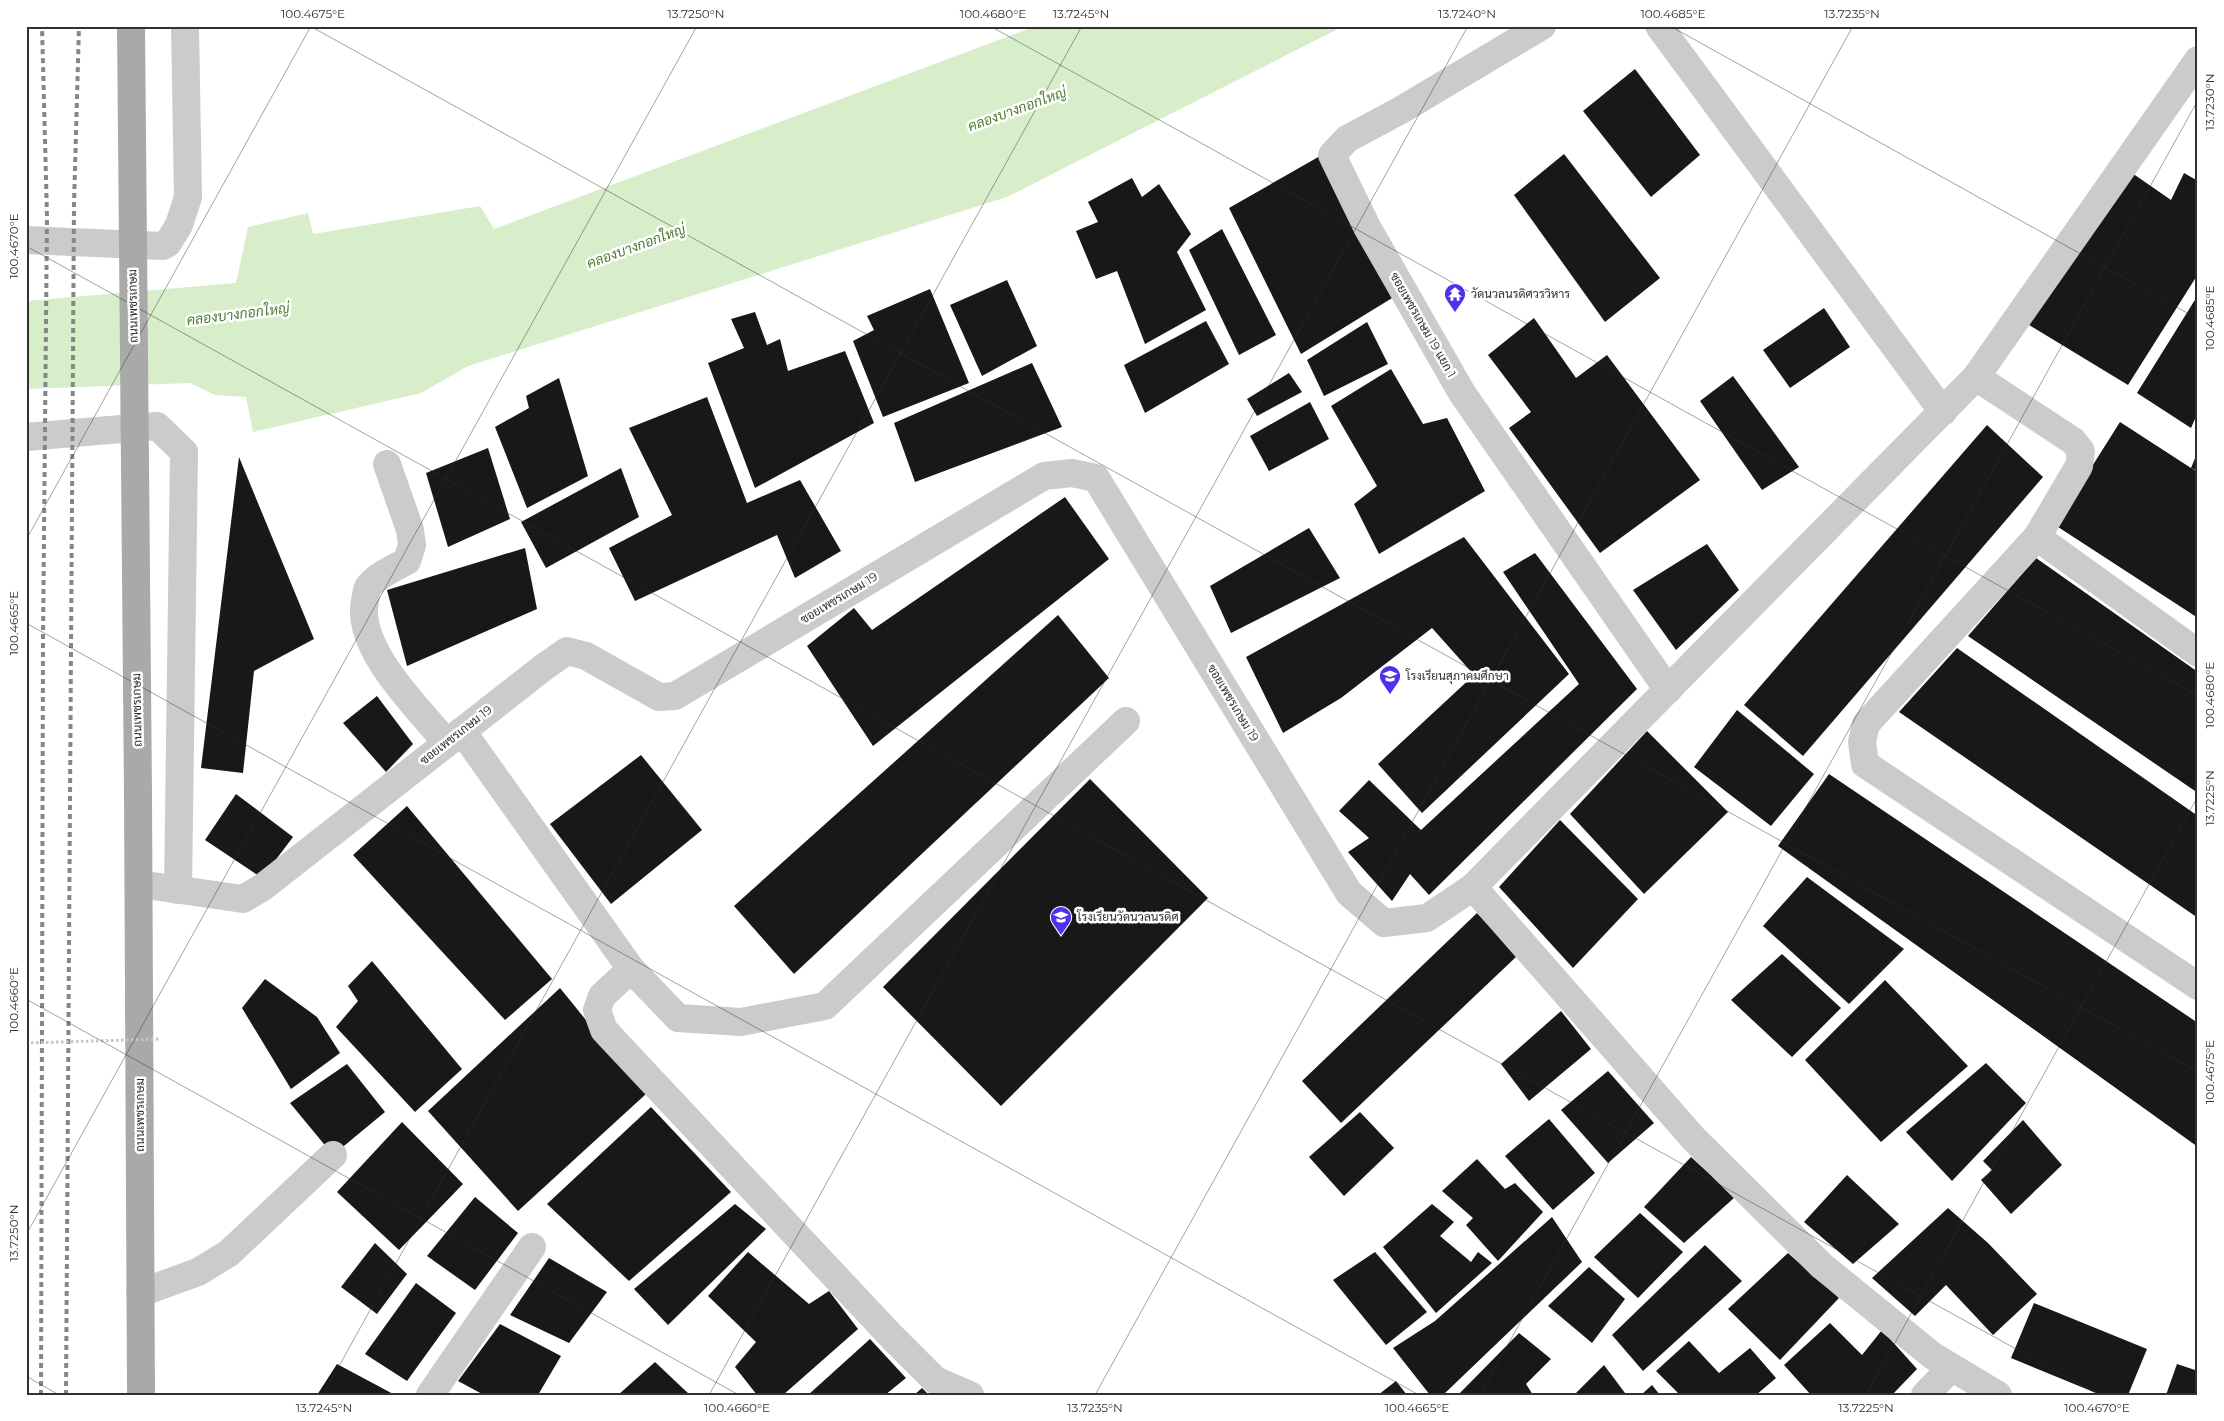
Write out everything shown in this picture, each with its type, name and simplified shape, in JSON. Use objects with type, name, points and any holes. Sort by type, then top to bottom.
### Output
[{"type":"main road","name":"ถนนเพชรเกษม","points":[[131,26],[139,884],[141,1395]]},
{"type":"street","points":[[26,240],[163,246],[168,243],[179,225],[188,197],[184,26]]},
{"type":"street","name":"ซอยเพชรเกษม 19 แยก 1","points":[[1542,26],[1347,139],[1332,155],[1367,227],[1462,393],[1668,690]]},
{"type":"street","points":[[1659,26],[1942,412]]},
{"type":"street","points":[[1998,1395],[1933,1356],[1822,1266],[1694,1139],[1472,887],[1976,378],[2193,75]]},
{"type":"street","points":[[1976,378],[2073,441],[2081,451],[2080,466],[2037,537],[1866,724],[1862,742],[1865,764],[2198,986]]},
{"type":"street","points":[[26,438],[157,426],[184,452],[178,890]]},
{"type":"street","points":[[387,464],[410,530],[412,545],[407,561],[386,572],[368,587],[363,610],[365,630],[385,668],[454,737],[631,969],[678,1018],[741,1022],[824,1006],[1126,721]]},
{"type":"street","name":"ซอยเพชรเกษม 19","points":[[139,884],[243,899],[263,887],[544,667],[567,652],[586,656],[658,697],[675,696],[1044,476],[1072,473],[1096,478],[1349,893],[1384,923],[1427,918],[1472,887]]},
{"type":"street","points":[[2037,537],[2198,653]]},
{"type":"street","points":[[631,969],[602,996],[597,1010],[604,1030],[891,1336],[935,1380],[970,1395]]},
{"type":"street","points":[[140,1293],[198,1272],[229,1253],[333,1155]]},
{"type":"street","points":[[430,1395],[532,1247]]},
{"type":"street","points":[[1925,1395],[1952,1368]]},
{"type":"path","points":[[26,1043],[161,1039]]},
{"type":"water","name":"คลองบางกอกใหญ่","points":[[1036,26],[1344,26],[1007,197],[468,366],[421,393],[253,432],[246,397],[215,395],[190,383],[26,389],[26,301],[236,283],[248,227],[308,213],[313,234],[480,206],[494,229]]},
{"type":"building","points":[[1635,69],[1700,155],[1651,197],[1583,111]]},
{"type":"building","points":[[1564,154],[1660,278],[1605,322],[1514,195]]},
{"type":"building","points":[[1320,156],[1397,295],[1301,354],[1229,208]]},
{"type":"building","points":[[2132,173],[2171,200],[2184,173],[2198,181],[2198,274],[2128,385],[2029,325]]},
{"type":"building","points":[[1132,178],[1142,197],[1159,184],[1191,234],[1177,252],[1206,310],[1145,344],[1117,271],[1096,279],[1076,231],[1098,222],[1088,202]]},
{"type":"building","points":[[1222,229],[1276,335],[1239,355],[1189,250]]},
{"type":"building","points":[[1007,280],[1037,346],[982,376],[950,305]]},
{"type":"building","points":[[930,289],[969,383],[883,417],[853,341],[874,330],[867,316]]},
{"type":"building","points":[[2198,295],[2198,412],[2191,428],[2137,393]]},
{"type":"building","points":[[1824,308],[1850,347],[1790,388],[1763,350]]},
{"type":"building","points":[[755,312],[767,345],[780,339],[788,371],[845,351],[874,423],[755,488],[708,363],[744,348],[731,319]]},
{"type":"building","points":[[1534,318],[1576,378],[1607,355],[1700,480],[1600,553],[1509,428],[1531,412],[1488,355]]},
{"type":"building","points":[[1206,321],[1229,364],[1145,413],[1124,365]]},
{"type":"building","points":[[1367,322],[1388,364],[1324,396],[1307,360]]},
{"type":"building","points":[[1032,363],[1062,427],[915,482],[894,423]]},
{"type":"building","points":[[1391,369],[1423,424],[1447,418],[1485,491],[1379,554],[1354,504],[1377,486],[1331,406]]},
{"type":"building","points":[[1289,373],[1302,392],[1257,416],[1247,399]]},
{"type":"building","points":[[1733,376],[1799,467],[1762,490],[1700,401]]},
{"type":"building","points":[[559,378],[588,476],[527,508],[495,427],[529,408],[526,396]]},
{"type":"building","points":[[707,397],[747,503],[800,480],[841,551],[795,578],[777,535],[635,601],[609,548],[672,515],[629,428]]},
{"type":"building","points":[[1310,402],[1329,439],[1269,471],[1250,436]]},
{"type":"building","points":[[2120,422],[2198,472],[2198,618],[2055,525]]},
{"type":"building","points":[[1987,425],[2043,477],[1803,756],[1744,705]]},
{"type":"building","points":[[488,448],[510,519],[448,547],[426,473]]},
{"type":"building","points":[[2198,451],[2198,471],[2191,468]]},
{"type":"building","points":[[239,457],[314,639],[254,671],[243,773],[201,768]]},
{"type":"building","points":[[621,468],[639,517],[546,568],[521,522]]},
{"type":"building","points":[[1065,497],[1109,559],[873,746],[807,646],[854,608],[872,630]]},
{"type":"building","points":[[1309,528],[1340,578],[1231,633],[1210,586]]},
{"type":"building","points":[[1464,537],[1569,674],[1422,813],[1378,764],[1474,675],[1432,628],[1341,698],[1283,733],[1246,657]]},
{"type":"building","points":[[1707,544],[1739,590],[1676,650],[1633,590]]},
{"type":"building","points":[[525,548],[537,609],[407,666],[387,590]]},
{"type":"building","points":[[1535,553],[1637,689],[1429,895],[1410,874],[1392,901],[1348,852],[1369,838],[1339,811],[1369,780],[1421,830],[1579,684],[1503,572]]},
{"type":"building","points":[[2036,558],[2198,672],[2198,793],[1968,636]]},
{"type":"building","points":[[1058,615],[1109,678],[794,974],[734,906]]},
{"type":"building","points":[[1957,648],[2198,816],[2198,918],[1899,712]]},
{"type":"building","points":[[377,696],[413,744],[386,772],[343,723]]},
{"type":"building","points":[[1737,710],[1814,774],[1771,826],[1694,767]]},
{"type":"building","points":[[1647,731],[1728,812],[1644,894],[1570,814]]},
{"type":"building","points":[[641,755],[702,830],[611,904],[550,824]]},
{"type":"building","points":[[1829,774],[2198,1023],[2198,1147],[1778,846]]},
{"type":"building","points":[[1090,779],[1208,898],[1001,1106],[883,987]]},
{"type":"building","points":[[236,794],[293,837],[262,878],[205,840]]},
{"type":"building","points":[[407,806],[552,979],[505,1020],[353,855]]},
{"type":"building","points":[[1560,820],[1638,899],[1573,968],[1499,887]]},
{"type":"building","points":[[1807,877],[1904,949],[1849,1004],[1763,926]]},
{"type":"building","points":[[1477,913],[1517,956],[1341,1123],[1302,1081]]},
{"type":"building","points":[[1782,954],[1841,1008],[1792,1057],[1731,1000]]},
{"type":"building","points":[[372,961],[462,1069],[415,1112],[336,1027],[358,1001],[348,986]]},
{"type":"building","points":[[265,979],[317,1017],[340,1053],[291,1089],[242,1008]]},
{"type":"building","points":[[1885,980],[1968,1066],[1881,1142],[1805,1060]]},
{"type":"building","points":[[560,988],[646,1094],[518,1211],[428,1111]]},
{"type":"building","points":[[1561,1011],[1591,1049],[1529,1101],[1501,1064]]},
{"type":"building","points":[[1986,1063],[2026,1103],[1952,1181],[1906,1132]]},
{"type":"building","points":[[347,1064],[385,1112],[333,1155],[290,1103]]},
{"type":"building","points":[[1608,1071],[1654,1123],[1608,1163],[1561,1110]]},
{"type":"building","points":[[651,1107],[731,1192],[629,1281],[547,1204]]},
{"type":"building","points":[[1360,1112],[1394,1148],[1344,1196],[1309,1157]]},
{"type":"building","points":[[1549,1119],[1595,1173],[1553,1210],[1505,1156]]},
{"type":"building","points":[[2023,1120],[2062,1165],[2011,1214],[1981,1180],[1992,1170],[1983,1161]]},
{"type":"building","points":[[402,1122],[463,1184],[399,1250],[337,1192]]},
{"type":"building","points":[[1691,1157],[1735,1197],[1684,1243],[1644,1207]]},
{"type":"building","points":[[1477,1159],[1505,1189],[1515,1183],[1543,1212],[1498,1261],[1466,1225],[1473,1218],[1442,1191]]},
{"type":"building","points":[[1847,1175],[1899,1224],[1853,1264],[1804,1222]]},
{"type":"building","points":[[475,1197],[518,1233],[475,1290],[427,1256]]},
{"type":"building","points":[[735,1204],[766,1229],[668,1325],[634,1289]]},
{"type":"building","points":[[1432,1204],[1454,1222],[1440,1236],[1471,1262],[1478,1252],[1492,1263],[1436,1313],[1383,1247]]},
{"type":"building","points":[[1948,1208],[1988,1243],[2037,1294],[1993,1335],[1946,1285],[1915,1316],[1872,1278]]},
{"type":"building","points":[[1640,1213],[1683,1252],[1638,1298],[1594,1257]]},
{"type":"building","points":[[1552,1217],[1582,1262],[1443,1395],[1430,1395],[1393,1348],[1435,1321]]},
{"type":"building","points":[[375,1243],[407,1274],[377,1314],[341,1287]]},
{"type":"building","points":[[1705,1245],[1742,1281],[1643,1371],[1612,1335]]},
{"type":"building","points":[[748,1252],[809,1304],[829,1291],[858,1329],[783,1395],[757,1395],[735,1367],[756,1342],[708,1296]]},
{"type":"building","points":[[1375,1252],[1427,1312],[1386,1345],[1333,1280]]},
{"type":"building","points":[[1788,1253],[1839,1298],[1780,1360],[1728,1309]]},
{"type":"building","points":[[549,1258],[607,1292],[569,1343],[510,1315]]},
{"type":"building","points":[[1589,1267],[1625,1299],[1592,1343],[1548,1306]]},
{"type":"building","points":[[416,1283],[456,1313],[407,1381],[365,1354]]},
{"type":"building","points":[[2034,1303],[2147,1349],[2128,1395],[2101,1395],[2011,1358]]},
{"type":"building","points":[[1830,1323],[1862,1355],[1882,1330],[1917,1369],[1892,1395],[1811,1395],[1784,1365]]},
{"type":"building","points":[[500,1324],[561,1356],[538,1395],[484,1395],[458,1381]]},
{"type":"building","points":[[1519,1333],[1551,1359],[1526,1384],[1533,1395],[1458,1395]]},
{"type":"building","points":[[870,1339],[906,1378],[885,1395],[808,1395]]},
{"type":"building","points":[[1689,1341],[1719,1373],[1750,1348],[1776,1378],[1756,1395],[1680,1395],[1656,1371]]},
{"type":"building","points":[[655,1362],[690,1395],[618,1395]]},
{"type":"building","points":[[337,1364],[395,1395],[317,1395]]},
{"type":"building","points":[[2177,1364],[2198,1371],[2198,1395],[2166,1395]]},
{"type":"building","points":[[1604,1365],[1625,1393],[1574,1395]]},
{"type":"building","points":[[1396,1381],[1407,1395],[1378,1395]]},
{"type":"building","points":[[1652,1385],[1660,1395],[1641,1395]]},
{"type":"building","points":[[922,1388],[929,1395],[914,1395]]},
{"type":"railway","points":[[41,1395],[43,640],[47,217],[42,26]]},
{"type":"railway","points":[[66,1395],[74,205],[79,26]]},
{"type":"place","name":"วัดนวลนรดิศวรวิหาร","points":[[1455,313]]},
{"type":"place","name":"โรงเรียนสุภาคมศึกษา","points":[[1390,695]]},
{"type":"place","name":"โรงเรียนวัดนวลนรดิศ","points":[[1061,936]]}]
